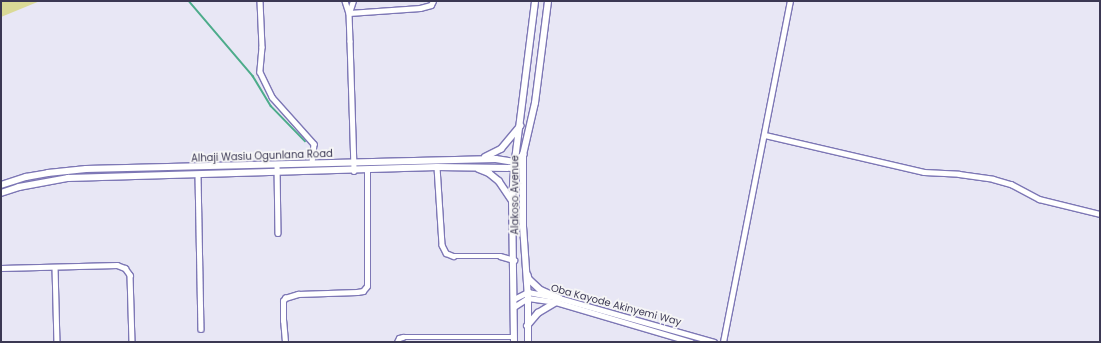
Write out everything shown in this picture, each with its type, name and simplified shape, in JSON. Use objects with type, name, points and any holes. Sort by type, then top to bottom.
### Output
[{"type":"street","points":[[260,1],[262,47],[260,72],[272,97],[302,133],[314,144],[312,163]]},
{"type":"street","points":[[345,1],[349,13],[354,171]]},
{"type":"street","points":[[349,13],[353,1]]},
{"type":"street","points":[[349,13],[420,8],[431,5],[433,1]]},
{"type":"street","name":"Alakoso Avenue","points":[[514,339],[512,200],[514,168],[536,1]]},
{"type":"street","name":"Alakoso Avenue","points":[[528,342],[528,295],[522,197],[523,156],[535,102],[548,1]]},
{"type":"street","points":[[723,342],[765,135],[790,1]]},
{"type":"street","points":[[477,159],[491,156],[501,149],[520,126]]},
{"type":"street","points":[[765,135],[924,172],[960,174],[994,179],[1011,184],[1039,199],[1100,214]]},
{"type":"street","points":[[515,162],[523,156]]},
{"type":"street","name":"Alhaji Wasiu Ogunlana Road","points":[[1,185],[40,174],[86,169],[477,159],[504,159],[515,162]]},
{"type":"street","points":[[514,168],[523,163]]},
{"type":"street","points":[[277,164],[278,233]]},
{"type":"street","points":[[437,167],[442,245],[446,253],[453,256],[500,256],[514,260]]},
{"type":"street","name":"Alhaji Wasiu Ogunlana Road","points":[[1,193],[34,183],[68,178],[354,171],[437,167],[514,168]]},
{"type":"street","points":[[473,167],[494,177],[512,200]]},
{"type":"street","points":[[285,342],[283,321],[283,301],[285,298],[298,294],[357,292],[363,291],[367,286],[367,170]]},
{"type":"street","points":[[198,175],[201,330]]},
{"type":"street","points":[[525,256],[529,279],[541,290],[558,300],[538,313],[527,327]]},
{"type":"street","points":[[1,268],[117,265],[128,271],[130,274],[132,342]]},
{"type":"street","points":[[55,267],[57,342]]},
{"type":"street","points":[[514,299],[528,295]]},
{"type":"street","points":[[514,307],[528,295]]},
{"type":"street","name":"Oba Kayode Akinyemi Way","points":[[528,295],[558,300],[714,342]]},
{"type":"street","name":"Oba Kayode Akinyemi Way","points":[[558,300],[691,342]]},
{"type":"street","points":[[397,342],[399,338],[403,337],[514,339]]},
{"type":"green space","points":[[1,1],[40,1],[1,17]]},
{"type":"waterway","points":[[189,1],[253,76],[271,106],[305,141]]}]
